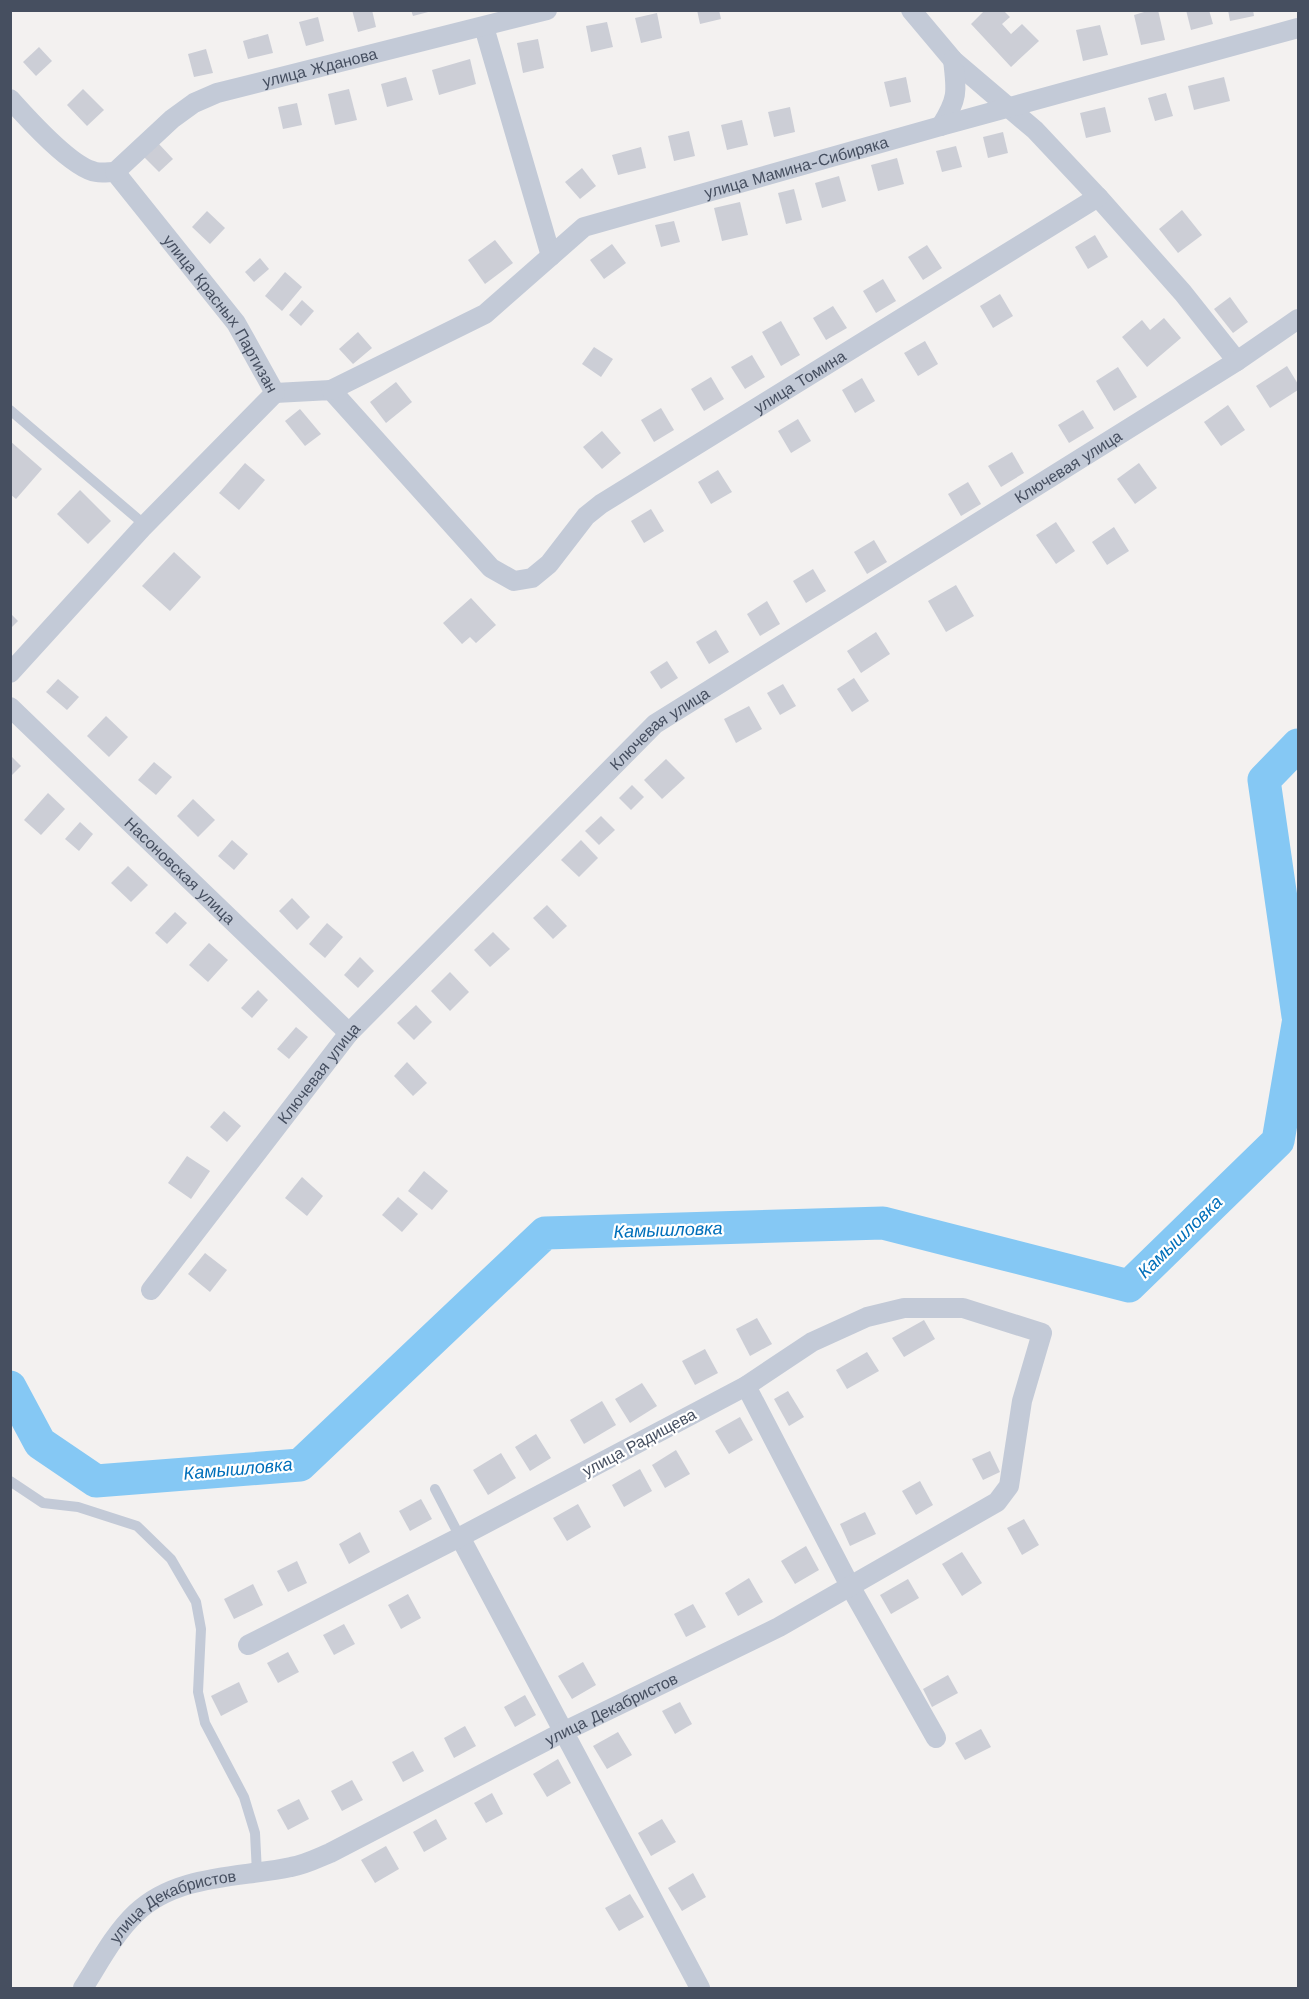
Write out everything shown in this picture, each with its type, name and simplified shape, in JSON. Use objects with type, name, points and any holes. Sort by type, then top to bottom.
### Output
[{"type":"street","name":"улица Жданова","points":[[116,172],[172,119],[194,103],[217,93],[547,10]]},
{"type":"street","points":[[911,10],[953,60],[1035,130],[1098,197],[1183,293],[1238,361]]},
{"type":"street","points":[[484,27],[551,256]]},
{"type":"street","name":"улица Мамина-Сибиряка","points":[[331,390],[485,314],[584,227],[940,126],[1010,109],[1299,28]]},
{"type":"street","points":[[940,126],[954,106],[956,83],[953,60]]},
{"type":"street","points":[[10,99],[66,156],[94,172],[116,172]]},
{"type":"street","name":"улица Красных Партизан","points":[[116,172],[236,323],[275,393],[331,390]]},
{"type":"street","name":"улица Томина","points":[[331,390],[491,568],[514,581],[532,578],[549,564],[586,516],[601,504],[1098,197]]},
{"type":"street","name":"Ключевая улица","points":[[151,1290],[349,1033],[655,724],[1238,361],[1299,319]]},
{"type":"street","points":[[10,673],[145,525],[275,393]]},
{"type":"street","name":"Насоновская улица","points":[[10,707],[349,1033]]},
{"type":"street","name":"улица Радищева","points":[[248,1645],[460,1537],[746,1386],[812,1342],[867,1317],[904,1308],[963,1308],[1042,1333]]},
{"type":"street","name":"улица Декабристов","points":[[83,1989],[112,1941],[135,1914],[153,1899],[197,1882],[294,1867],[330,1853],[565,1731],[779,1627],[997,1502],[1009,1486],[1022,1401],[1042,1333]]},
{"type":"street","points":[[746,1386],[850,1586],[936,1738]]},
{"type":"street","points":[[460,1537],[700,1989]]},
{"type":"lane","points":[[10,410],[145,525]]},
{"type":"lane","points":[[10,1481],[43,1503],[78,1507],[137,1526],[171,1559],[196,1602],[201,1629],[198,1692],[200,1702],[205,1723],[244,1797],[255,1833],[258,1873]]},
{"type":"lane","points":[[435,1490],[460,1537]]},
{"type":"building","points":[[352,10],[372,10],[376,27],[358,32]]},
{"type":"building","points":[[411,10],[432,10],[432,11],[413,16]]},
{"type":"building","points":[[697,10],[719,10],[721,19],[700,24]]},
{"type":"building","points":[[985,10],[1003,10],[1010,17],[1002,24],[1011,34],[1022,24],[1039,41],[1011,67],[971,24]]},
{"type":"building","points":[[1158,10],[1165,40],[1141,45],[1134,15]]},
{"type":"building","points":[[1186,10],[1209,10],[1213,24],[1191,30]]},
{"type":"building","points":[[1228,10],[1253,10],[1254,16],[1230,21]]},
{"type":"building","points":[[657,13],[662,38],[641,43],[635,18]]},
{"type":"building","points":[[318,17],[324,41],[306,46],[299,22]]},
{"type":"building","points":[[607,22],[613,47],[591,52],[586,26]]},
{"type":"building","points":[[1100,25],[1108,55],[1083,61],[1076,30]]},
{"type":"building","points":[[268,34],[273,53],[248,59],[243,41]]},
{"type":"building","points":[[538,39],[544,68],[523,73],[517,43]]},
{"type":"building","points":[[39,47],[52,61],[36,76],[23,62]]},
{"type":"building","points":[[206,49],[213,73],[194,77],[188,54]]},
{"type":"building","points":[[470,59],[476,84],[439,95],[432,70]]},
{"type":"building","points":[[406,77],[413,100],[387,107],[381,84]]},
{"type":"building","points":[[906,77],[911,102],[890,107],[884,82]]},
{"type":"building","points":[[1224,77],[1230,101],[1194,110],[1188,86]]},
{"type":"building","points":[[83,89],[104,110],[87,126],[67,105]]},
{"type":"building","points":[[349,89],[357,120],[335,125],[328,94]]},
{"type":"building","points":[[1166,93],[1173,116],[1155,121],[1148,98]]},
{"type":"building","points":[[297,103],[302,125],[283,129],[278,107]]},
{"type":"building","points":[[790,107],[795,132],[774,137],[768,112]]},
{"type":"building","points":[[1105,107],[1111,132],[1086,138],[1080,113]]},
{"type":"building","points":[[742,120],[748,145],[727,150],[721,125]]},
{"type":"building","points":[[689,131],[695,156],[674,161],[668,136]]},
{"type":"building","points":[[1003,132],[1008,153],[988,158],[983,137]]},
{"type":"building","points":[[158,143],[173,159],[159,172],[144,157]]},
{"type":"building","points":[[956,146],[962,167],[942,172],[936,151]]},
{"type":"building","points":[[641,147],[646,168],[618,175],[612,155]]},
{"type":"building","points":[[897,158],[904,184],[878,191],[871,165]]},
{"type":"building","points":[[582,168],[596,186],[580,199],[565,182]]},
{"type":"building","points":[[839,176],[846,201],[822,208],[815,183]]},
{"type":"building","points":[[794,189],[802,220],[786,224],[778,193]]},
{"type":"building","points":[[740,202],[748,235],[722,241],[714,208]]},
{"type":"building","points":[[1182,210],[1202,235],[1178,253],[1159,229]]},
{"type":"building","points":[[207,211],[225,228],[210,244],[192,227]]},
{"type":"building","points":[[674,221],[680,242],[661,247],[655,225]]},
{"type":"building","points":[[1095,235],[1108,257],[1088,269],[1075,247]]},
{"type":"building","points":[[495,240],[513,263],[485,284],[468,260]]},
{"type":"building","points":[[612,244],[626,263],[604,279],[590,260]]},
{"type":"building","points":[[927,245],[942,268],[923,280],[908,257]]},
{"type":"building","points":[[260,258],[269,269],[254,282],[245,272]]},
{"type":"building","points":[[285,272],[302,287],[282,311],[265,296]]},
{"type":"building","points":[[883,279],[896,301],[876,313],[863,291]]},
{"type":"building","points":[[1000,294],[1013,316],[993,328],[980,306]]},
{"type":"building","points":[[1230,297],[1248,322],[1233,333],[1214,309]]},
{"type":"building","points":[[302,300],[314,311],[301,326],[289,315]]},
{"type":"building","points":[[833,306],[847,328],[826,340],[813,318]]},
{"type":"building","points":[[1164,318],[1181,338],[1147,367],[1122,337],[1142,320],[1150,330]]},
{"type":"building","points":[[781,321],[800,355],[781,366],[762,332]]},
{"type":"building","points":[[358,332],[372,348],[353,364],[339,349]]},
{"type":"building","points":[[925,341],[938,364],[918,376],[904,353]]},
{"type":"building","points":[[594,347],[613,359],[601,377],[582,364]]},
{"type":"building","points":[[752,355],[765,377],[745,389],[731,367]]},
{"type":"building","points":[[1287,366],[1298,384],[1298,390],[1270,408],[1256,386]]},
{"type":"building","points":[[1118,367],[1137,397],[1114,411],[1096,381]]},
{"type":"building","points":[[711,377],[724,399],[704,411],[691,389]]},
{"type":"building","points":[[862,378],[875,401],[855,413],[842,390]]},
{"type":"building","points":[[396,382],[412,402],[386,423],[370,402]]},
{"type":"building","points":[[1228,405],[1245,430],[1221,446],[1204,422]]},
{"type":"building","points":[[661,408],[674,430],[654,442],[641,420]]},
{"type":"building","points":[[300,409],[321,434],[305,446],[285,421]]},
{"type":"building","points":[[1083,410],[1094,428],[1069,443],[1058,425]]},
{"type":"building","points":[[798,419],[811,441],[791,453],[778,431]]},
{"type":"building","points":[[602,431],[621,453],[602,469],[583,447]]},
{"type":"building","points":[[10,441],[42,469],[16,499],[10,494]]},
{"type":"building","points":[[1012,452],[1024,473],[1001,487],[988,466]]},
{"type":"building","points":[[245,463],[265,480],[239,510],[219,493]]},
{"type":"building","points":[[1139,463],[1157,488],[1135,504],[1117,479]]},
{"type":"building","points":[[718,470],[732,492],[711,504],[698,482]]},
{"type":"building","points":[[968,482],[981,504],[961,516],[948,494]]},
{"type":"building","points":[[80,490],[111,521],[88,544],[57,514]]},
{"type":"building","points":[[651,509],[664,531],[644,543],[631,521]]},
{"type":"building","points":[[1056,522],[1075,551],[1056,564],[1036,535]]},
{"type":"building","points":[[1114,527],[1129,551],[1107,565],[1092,542]]},
{"type":"building","points":[[874,540],[887,562],[867,574],[854,552]]},
{"type":"building","points":[[174,552],[201,577],[170,611],[142,586]]},
{"type":"building","points":[[813,569],[826,591],[806,603],[793,581]]},
{"type":"building","points":[[956,585],[974,616],[946,632],[928,601]]},
{"type":"building","points":[[471,598],[496,625],[476,643],[470,637],[462,644],[443,623]]},
{"type":"building","points":[[767,601],[780,624],[760,636],[747,614]]},
{"type":"building","points":[[10,613],[18,621],[10,629]]},
{"type":"building","points":[[716,630],[729,652],[709,664],[696,642]]},
{"type":"building","points":[[876,632],[890,654],[861,673],[847,651]]},
{"type":"building","points":[[667,661],[678,678],[661,689],[650,672]]},
{"type":"building","points":[[854,678],[869,701],[852,712],[837,689]]},
{"type":"building","points":[[58,679],[79,697],[67,710],[46,692]]},
{"type":"building","points":[[783,684],[796,706],[780,715],[767,693]]},
{"type":"building","points":[[749,706],[762,729],[736,743],[724,719]]},
{"type":"building","points":[[106,716],[128,737],[109,757],[87,736]]},
{"type":"building","points":[[10,755],[21,766],[10,777]]},
{"type":"building","points":[[666,759],[685,778],[662,799],[644,780]]},
{"type":"building","points":[[154,762],[172,777],[156,795],[138,780]]},
{"type":"building","points":[[632,785],[644,797],[631,810],[619,798]]},
{"type":"building","points":[[48,793],[65,809],[41,835],[24,820]]},
{"type":"building","points":[[193,799],[215,820],[198,837],[177,816]]},
{"type":"building","points":[[601,816],[615,830],[599,845],[585,831]]},
{"type":"building","points":[[80,822],[93,834],[79,851],[65,839]]},
{"type":"building","points":[[232,840],[248,854],[234,870],[218,856]]},
{"type":"building","points":[[581,840],[598,858],[579,877],[561,860]]},
{"type":"building","points":[[128,866],[148,885],[131,902],[111,883]]},
{"type":"building","points":[[292,898],[310,917],[297,930],[279,911]]},
{"type":"building","points":[[547,905],[567,926],[553,939],[533,918]]},
{"type":"building","points":[[175,912],[187,923],[167,944],[155,933]]},
{"type":"building","points":[[327,923],[343,937],[325,958],[309,944]]},
{"type":"building","points":[[493,932],[510,949],[490,967],[474,950]]},
{"type":"building","points":[[209,943],[228,960],[208,982],[189,965]]},
{"type":"building","points":[[360,957],[374,971],[358,988],[344,975]]},
{"type":"building","points":[[450,972],[469,992],[450,1011],[431,991]]},
{"type":"building","points":[[258,990],[268,1000],[252,1018],[241,1008]]},
{"type":"building","points":[[416,1005],[432,1022],[414,1040],[397,1023]]},
{"type":"building","points":[[296,1027],[308,1037],[289,1059],[277,1049]]},
{"type":"building","points":[[407,1062],[427,1083],[413,1096],[394,1076]]},
{"type":"building","points":[[224,1111],[241,1126],[227,1142],[210,1127]]},
{"type":"building","points":[[187,1156],[210,1171],[191,1199],[168,1183]]},
{"type":"building","points":[[424,1171],[448,1191],[432,1210],[408,1191]]},
{"type":"building","points":[[302,1177],[323,1196],[307,1216],[285,1198]]},
{"type":"building","points":[[398,1197],[418,1214],[402,1232],[382,1215]]},
{"type":"building","points":[[205,1253],[227,1270],[210,1292],[188,1274]]},
{"type":"building","points":[[757,1318],[772,1344],[750,1356],[736,1329]]},
{"type":"building","points":[[924,1320],[935,1339],[904,1357],[892,1338]]},
{"type":"building","points":[[705,1349],[718,1373],[695,1385],[682,1361]]},
{"type":"building","points":[[867,1352],[879,1371],[847,1389],[836,1370]]},
{"type":"building","points":[[642,1383],[657,1406],[630,1423],[615,1399]]},
{"type":"building","points":[[788,1391],[804,1417],[789,1426],[774,1399]]},
{"type":"building","points":[[602,1401],[616,1425],[584,1444],[570,1420]]},
{"type":"building","points":[[740,1417],[753,1440],[729,1454],[715,1431]]},
{"type":"building","points":[[536,1434],[551,1458],[530,1471],[515,1447]]},
{"type":"building","points":[[676,1450],[690,1474],[665,1488],[652,1465]]},
{"type":"building","points":[[990,1451],[1000,1472],[983,1480],[972,1459]]},
{"type":"building","points":[[501,1453],[516,1478],[488,1495],[473,1470]]},
{"type":"building","points":[[640,1469],[652,1491],[624,1507],[612,1485]]},
{"type":"building","points":[[920,1481],[933,1505],[916,1515],[902,1491]]},
{"type":"building","points":[[421,1499],[432,1519],[410,1531],[399,1511]]},
{"type":"building","points":[[578,1504],[591,1527],[567,1541],[553,1518]]},
{"type":"building","points":[[865,1512],[876,1534],[850,1546],[840,1524]]},
{"type":"building","points":[[1024,1519],[1039,1545],[1022,1555],[1007,1528]]},
{"type":"building","points":[[360,1532],[370,1552],[349,1564],[339,1544]]},
{"type":"building","points":[[806,1546],[819,1570],[795,1584],[781,1561]]},
{"type":"building","points":[[962,1552],[982,1583],[962,1596],[942,1564]]},
{"type":"building","points":[[297,1561],[307,1583],[288,1592],[277,1571]]},
{"type":"building","points":[[749,1578],[763,1602],[738,1616],[725,1593]]},
{"type":"building","points":[[908,1579],[919,1598],[891,1614],[880,1595]]},
{"type":"building","points":[[253,1584],[263,1605],[234,1619],[224,1599]]},
{"type":"building","points":[[408,1594],[421,1618],[401,1629],[388,1605]]},
{"type":"building","points":[[693,1604],[706,1627],[686,1637],[674,1614]]},
{"type":"building","points":[[344,1624],[355,1644],[334,1655],[323,1635]]},
{"type":"building","points":[[288,1652],[299,1672],[278,1683],[267,1663]]},
{"type":"building","points":[[583,1662],[596,1685],[572,1699],[558,1676]]},
{"type":"building","points":[[948,1675],[958,1693],[932,1707],[923,1689]]},
{"type":"building","points":[[239,1682],[248,1702],[221,1716],[211,1696]]},
{"type":"building","points":[[525,1695],[536,1715],[515,1727],[504,1707]]},
{"type":"building","points":[[680,1702],[692,1724],[675,1734],[662,1711]]},
{"type":"building","points":[[465,1726],[476,1746],[454,1758],[444,1738]]},
{"type":"building","points":[[981,1729],[991,1747],[965,1760],[955,1743]]},
{"type":"building","points":[[618,1732],[632,1755],[607,1769],[593,1746]]},
{"type":"building","points":[[413,1751],[424,1771],[403,1782],[392,1762]]},
{"type":"building","points":[[558,1759],[571,1783],[547,1797],[533,1774]]},
{"type":"building","points":[[352,1780],[363,1800],[342,1811],[331,1791]]},
{"type":"building","points":[[492,1793],[503,1814],[486,1823],[474,1803]]},
{"type":"building","points":[[299,1799],[309,1819],[288,1830],[277,1810]]},
{"type":"building","points":[[436,1819],[447,1839],[424,1852],[413,1832]]},
{"type":"building","points":[[662,1819],[676,1842],[651,1856],[638,1833]]},
{"type":"building","points":[[386,1846],[399,1869],[375,1883],[361,1860]]},
{"type":"building","points":[[693,1873],[706,1897],[682,1911],[668,1888]]},
{"type":"building","points":[[630,1894],[644,1917],[619,1931],[605,1908]]},
{"type":"waterway","name":"Камышловка","points":[[1298,745],[1264,780],[1298,1016]]},
{"type":"waterway","name":"Камышловка","points":[[10,1387],[40,1443],[96,1481],[300,1465],[545,1233],[883,1223],[1129,1286],[1278,1141],[1298,1024]]}]
